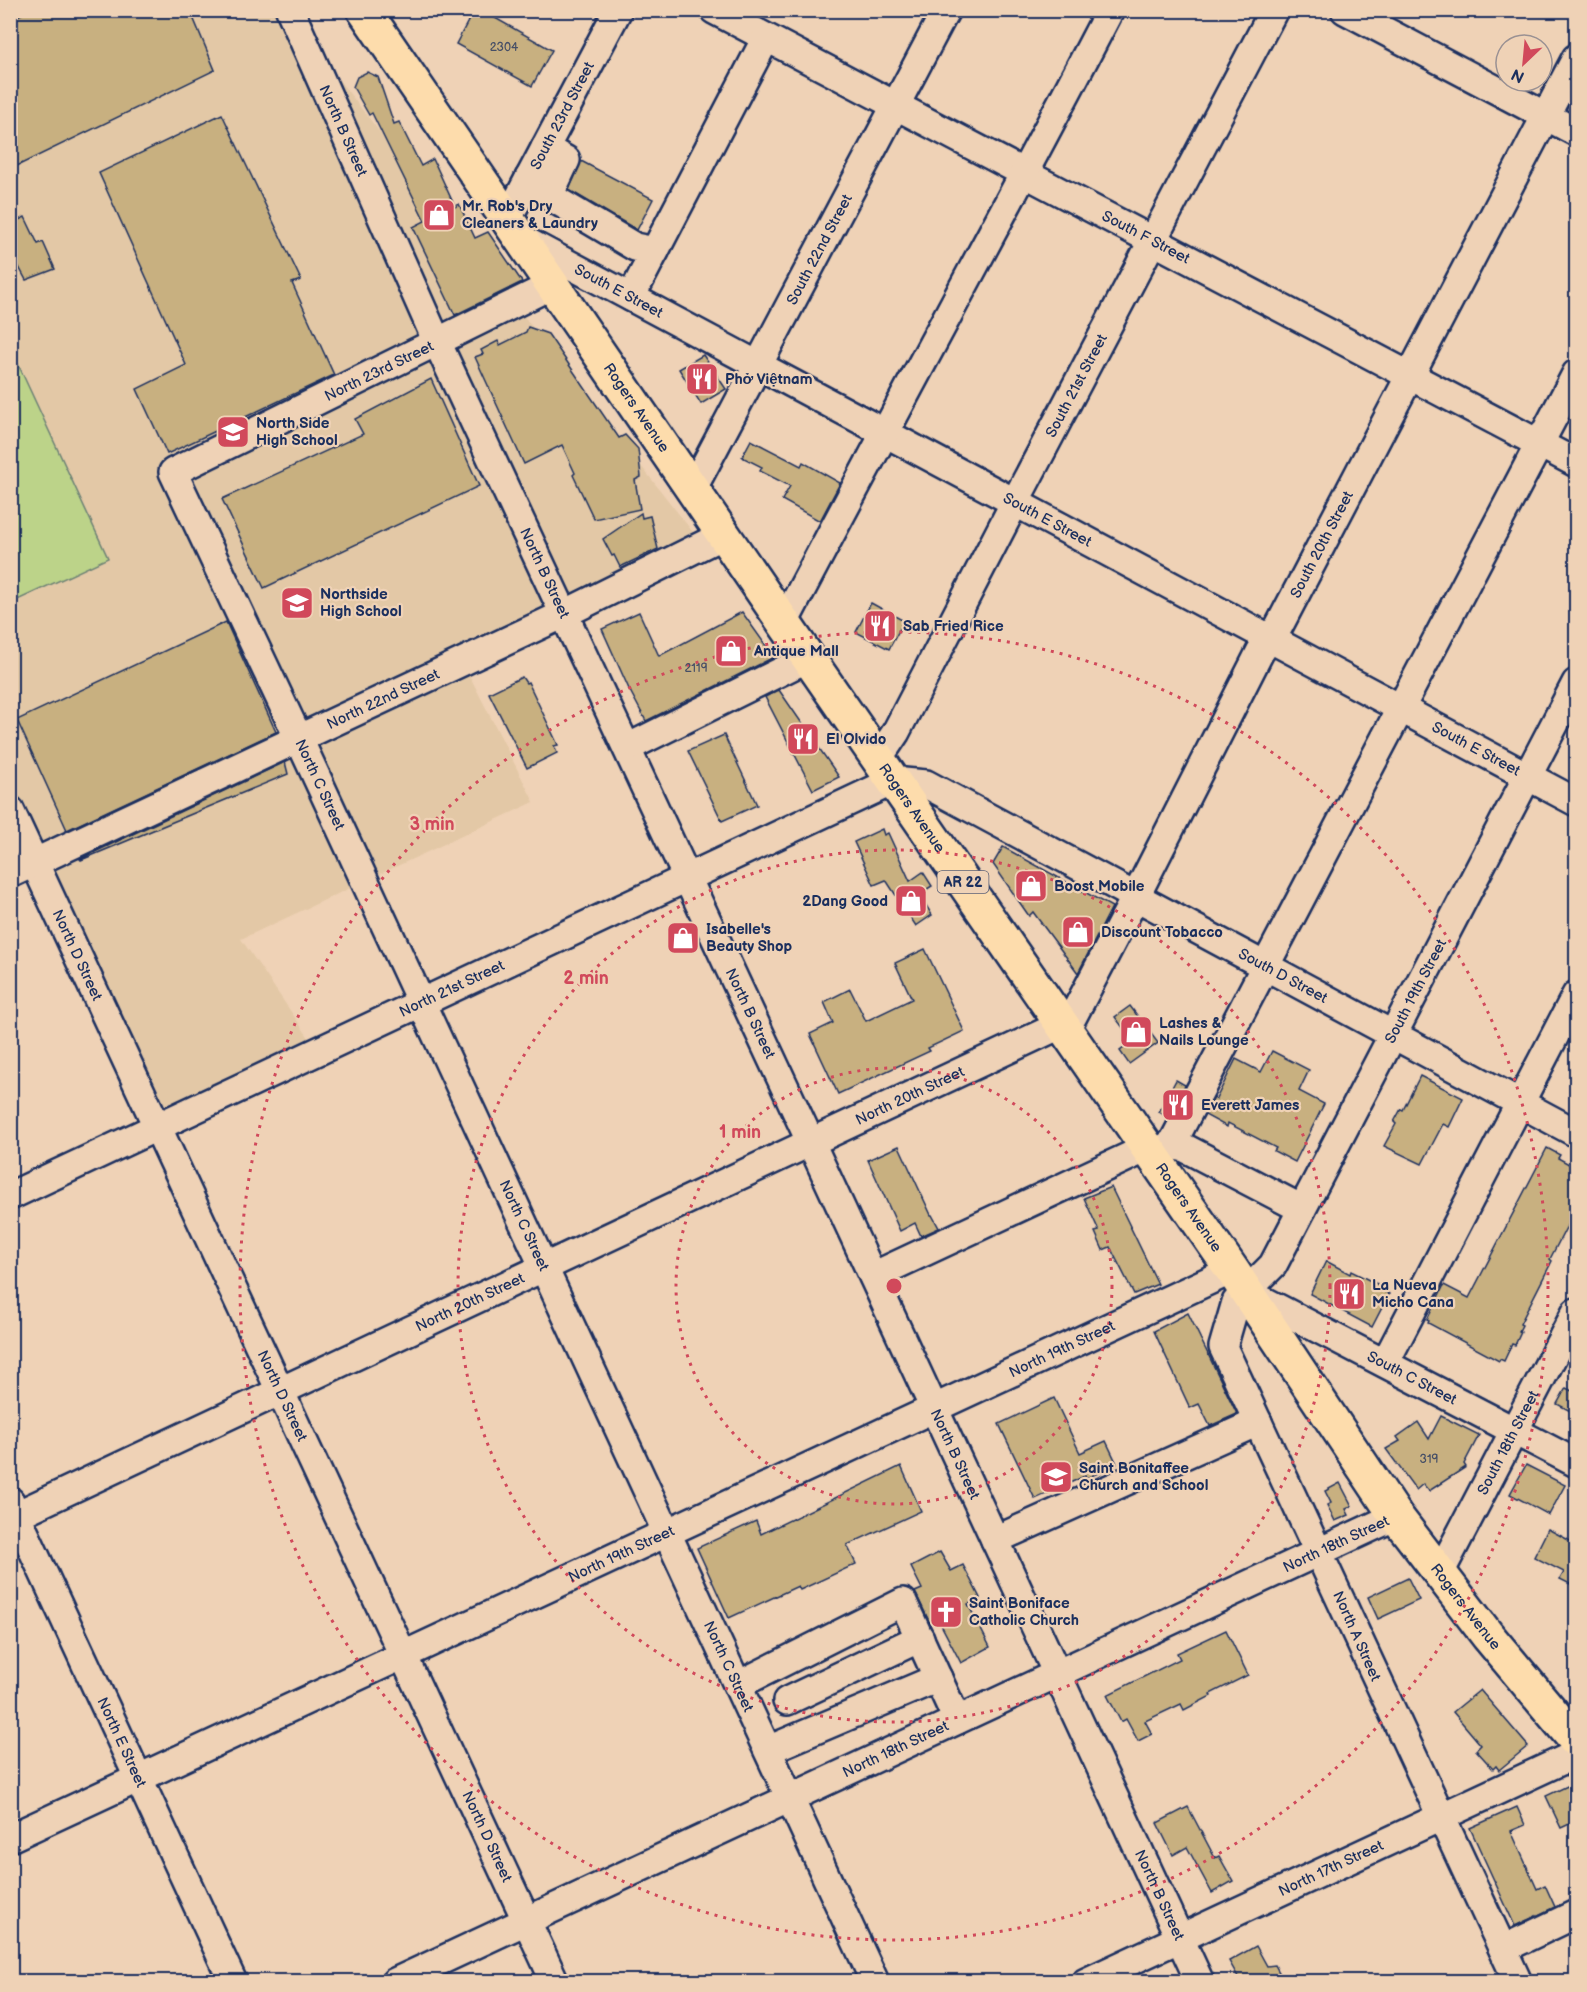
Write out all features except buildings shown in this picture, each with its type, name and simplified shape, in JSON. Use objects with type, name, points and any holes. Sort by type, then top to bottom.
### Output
[{"type":"main road","name":"Rogers Avenue","points":[[364,10],[1061,1024],[1157,1150],[1240,1281],[1396,1516],[1488,1636],[1576,1741]]},
{"type":"street","name":"North B Street","points":[[290,10],[437,342],[812,1143],[1200,1982]]},
{"type":"street","name":"South 23rd Street","points":[[514,229],[529,178],[618,10]]},
{"type":"street","name":"South F Street","points":[[714,10],[1576,464]]},
{"type":"street","name":"South 22nd Street","points":[[692,490],[946,10]]},
{"type":"street","points":[[784,623],[884,432],[1025,174],[1110,10]]},
{"type":"street","name":"South 21st Street","points":[[886,770],[896,732],[1274,10]]},
{"type":"street","points":[[1345,10],[1576,132]]},
{"type":"street","points":[[631,297],[766,38]]},
{"type":"street","name":"South 20th Street","points":[[1061,1024],[1071,1020],[1137,896],[1215,737],[1260,652],[1284,615],[1576,58]]},
{"type":"street","points":[[545,148],[566,160],[549,196]]},
{"type":"street","points":[[529,178],[549,196],[635,247],[655,251]]},
{"type":"street","name":"South E Street","points":[[514,229],[631,297],[1576,802]]},
{"type":"street","name":"North 23rd Street","points":[[173,471],[552,285]]},
{"type":"street","points":[[1157,1150],[1265,965],[1576,374]]},
{"type":"street","name":"North C Street","points":[[173,471],[875,1982]]},
{"type":"street","name":"North 22nd Street","points":[[10,874],[564,614],[723,535]]},
{"type":"street","points":[[627,748],[808,658]]},
{"type":"street","name":"South 19th Street","points":[[1240,1281],[1273,1265],[1576,683]]},
{"type":"street","name":"North 21st Street","points":[[10,1196],[688,879],[886,770]]},
{"type":"street","name":"South D Street","points":[[886,770],[926,784],[1576,1132]]},
{"type":"street","name":"North D Street","points":[[10,810],[555,1982]]},
{"type":"street","points":[[1385,1363],[1576,995]]},
{"type":"street","name":"North 20th Street","points":[[13,1512],[280,1392],[1061,1024]]},
{"type":"street","points":[[873,1275],[1157,1150],[1185,1148],[1302,1209]]},
{"type":"street","name":"South C Street","points":[[1240,1281],[1385,1363],[1576,1463]]},
{"type":"street","name":"North 19th Street","points":[[10,1838],[934,1408],[1240,1281]]},
{"type":"street","name":"North A Street","points":[[1240,1281],[1223,1347],[1518,1982]]},
{"type":"street","name":"South 18th Street","points":[[1440,1573],[1576,1312]]},
{"type":"street","points":[[995,1540],[1258,1422]]},
{"type":"street","name":"North E Street","points":[[13,1512],[233,1982]]},
{"type":"street","name":"North 18th Street","points":[[395,1982],[1396,1516]]},
{"type":"street","points":[[738,1685],[903,1602],[957,1720]]},
{"type":"street","points":[[787,1701],[920,1638]]},
{"type":"street","points":[[772,1668],[802,1735]]},
{"type":"street","points":[[768,1750],[938,1678]]},
{"type":"street","name":"North 17th Street","points":[[1086,1982],[1576,1754]]},
{"type":"street","points":[[1503,1949],[1576,1914]]},
{"type":"shaded area","name":"North Side High School","points":[[10,11],[285,11],[703,545],[462,661],[534,802],[241,939],[318,1051],[151,1113],[35,863],[11,874]]},
{"type":"green space","points":[[11,349],[108,558],[10,603]]},
{"type":"place","name":"Mr. Rob's Dry Cleaners & Laundry","points":[[439,215]]},
{"type":"place","name":"Phở Việtnam","points":[[702,379]]},
{"type":"place","name":"North Side High School","points":[[233,432]]},
{"type":"place","name":"Northside High School","points":[[297,603]]},
{"type":"place","name":"Sab Fried Rice","points":[[880,626]]},
{"type":"place","name":"Antique Mall","points":[[731,651]]},
{"type":"place","name":"El Olvido","points":[[803,739]]},
{"type":"place","name":"Boost Mobile","points":[[1031,886]]},
{"type":"place","name":"2Dang Good","points":[[911,901]]},
{"type":"place","name":"Discount Tobacco","points":[[1078,932]]},
{"type":"place","name":"Isabelle's Beauty Shop","points":[[683,938]]},
{"type":"place","name":"Lashes & Nails Lounge","points":[[1136,1032]]},
{"type":"place","name":"Everett James","points":[[1178,1105]]},
{"type":"place","name":"La Nueva Micho Cana","points":[[1349,1294]]},
{"type":"place","name":"Saint Bonitaffee Church and School","points":[[1056,1477]]},
{"type":"place","name":"Saint Boniface Catholic Church","points":[[946,1612]]}]
